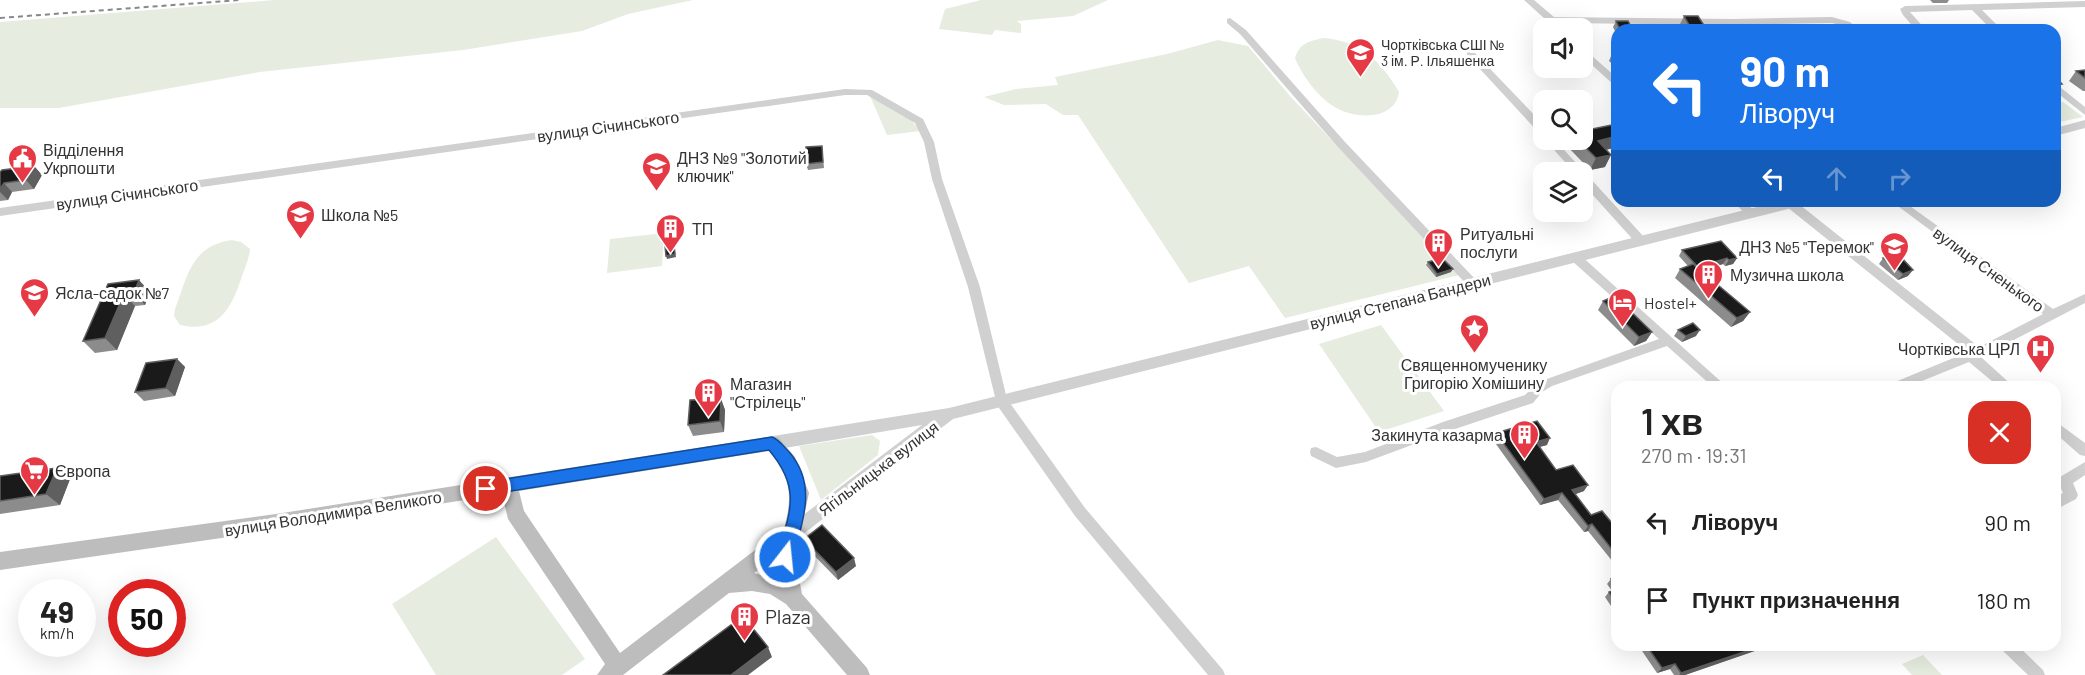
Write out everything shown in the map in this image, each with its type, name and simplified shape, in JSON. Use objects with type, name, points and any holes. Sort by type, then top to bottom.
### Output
[{"type":"main road","name":"вулиця Володимира Великого","points":[[0,561],[266,524],[772,443]]},
{"type":"main road","points":[[772,443],[789,462],[799,487],[798,508],[785,557],[793,598]]},
{"type":"main road","points":[[509,485],[515,513],[612,671]]},
{"type":"main road","name":"Ягільницька вулиця","points":[[612,671],[792,533]]},
{"type":"main road","points":[[722,586],[753,581],[768,584],[793,598],[860,675]]},
{"type":"street","points":[[1530,0],[1548,18]]},
{"type":"street","points":[[1916,24],[1905,10],[2085,4]]},
{"type":"street","points":[[1973,6],[1991,24]]},
{"type":"street","points":[[1593,20],[1733,22],[1833,20],[1847,24]]},
{"type":"street","points":[[1230,21],[1243,32],[1341,144],[1472,284]]},
{"type":"street","points":[[1470,53],[1533,120]]},
{"type":"street","points":[[1593,60],[1611,77]]},
{"type":"street","name":"вулиця Січинського","points":[[0,212],[845,92],[869,92],[920,122],[929,142],[937,179],[974,287],[1001,401]]},
{"type":"street","points":[[2061,92],[2085,111]]},
{"type":"street","points":[[2061,101],[2071,101]]},
{"type":"street","points":[[2061,130],[2085,124]]},
{"type":"street","points":[[1559,150],[1570,162]]},
{"type":"street","points":[[1593,187],[1640,240]]},
{"type":"street","points":[[1744,207],[1751,213]]},
{"type":"street","name":"вулиця Степана Бандери","points":[[949,414],[1775,207]]},
{"type":"street","points":[[1801,207],[2002,381]]},
{"type":"street","name":"вулиця Сненького","points":[[1904,207],[2052,315]]},
{"type":"street","points":[[1575,257],[1714,381]]},
{"type":"street","points":[[1909,381],[1974,355],[2085,298]]},
{"type":"street","points":[[1316,452],[1336,463],[1366,457],[1529,399],[1538,389],[1548,383],[1667,340]]},
{"type":"street","points":[[1001,401],[1080,512],[1218,675]]},
{"type":"street","name":"вулиця Володимира Великого","points":[[772,443],[949,414]]},
{"type":"street","name":"Ягільницька вулиця","points":[[792,533],[949,414]]},
{"type":"street","points":[[2061,431],[2085,451]]},
{"type":"street","points":[[2061,501],[2071,495],[2065,481],[2085,468]]},
{"type":"street","points":[[2013,651],[2038,675]]},
{"type":"shaded area","points":[[275,0],[693,0],[628,14],[582,31],[463,50],[260,72],[59,108],[0,108],[0,22]]},
{"type":"shaded area","points":[[981,0],[1108,0],[1073,16],[1017,21],[1021,24],[1021,33],[995,30],[992,35],[939,29],[945,9]]},
{"type":"shaded area","points":[[1324,38],[1348,43],[1359,48],[1377,62],[1399,92],[1396,102],[1390,109],[1372,115],[1351,114],[1333,106],[1316,91],[1295,58],[1306,44]]},
{"type":"shaded area","points":[[1218,40],[1248,46],[1290,96],[1459,275],[1285,318],[1249,266],[1189,283],[1078,115],[1063,115],[1046,104],[1004,105],[984,97],[1016,89],[1058,85],[1055,77],[1167,54]]},
{"type":"shaded area","points":[[870,96],[908,116],[920,131],[887,135]]},
{"type":"shaded area","points":[[2061,102],[2063,102],[2083,117],[2061,122]]},
{"type":"shaded area","points":[[664,233],[662,266],[607,273],[610,239]]},
{"type":"shaded area","points":[[232,240],[241,242],[250,249],[234,298],[228,308],[222,316],[205,326],[180,325],[174,316],[175,309],[193,264],[208,249],[218,243]]},
{"type":"shaded area","points":[[1381,325],[1444,411],[1379,432],[1319,344]]},
{"type":"shaded area","points":[[872,435],[880,441],[878,455],[821,500],[799,446]]},
{"type":"shaded area","points":[[496,537],[585,659],[562,675],[436,675],[392,604]]},
{"type":"shaded area","points":[[1923,655],[1942,675],[1912,675],[1902,664]]},
{"type":"building","points":[[1684,16],[1698,16],[1703,24],[1689,24]]},
{"type":"building","points":[[1616,21],[1628,21],[1630,24],[1617,24]]},
{"type":"building","points":[[2085,70],[2085,78],[2076,71]]},
{"type":"building","points":[[1611,125],[1611,138],[1598,141],[1611,155],[1596,158],[1588,150],[1593,150],[1593,129]]},
{"type":"building","points":[[822,146],[823,162],[806,164],[806,147]]},
{"type":"building","points":[[34,166],[26,180],[4,183],[0,189],[2,170]]},
{"type":"building","points":[[1721,241],[1737,258],[1729,260],[1727,258],[1698,267],[1682,250]]},
{"type":"building","points":[[674,245],[675,254],[666,256],[665,246]]},
{"type":"building","points":[[1894,254],[1900,256],[1913,270],[1903,274],[1883,258]]},
{"type":"building","name":"Ритуальні послуги","points":[[1442,258],[1453,269],[1437,274],[1428,262]]},
{"type":"building","points":[[1693,264],[1750,312],[1737,318],[1680,269]]},
{"type":"building","points":[[139,280],[134,293],[124,294],[105,338],[83,341],[108,284]]},
{"type":"building","points":[[1615,296],[1652,332],[1639,337],[1603,301]]},
{"type":"building","points":[[1693,323],[1700,330],[1686,336],[1678,330]]},
{"type":"building","points":[[177,359],[166,388],[135,392],[146,363]]},
{"type":"building","points":[[721,399],[720,421],[688,425],[690,400]]},
{"type":"building","points":[[1537,421],[1550,438],[1536,442],[1556,470],[1573,465],[1588,485],[1572,490],[1591,515],[1602,511],[1611,522],[1611,548],[1592,524],[1588,526],[1562,493],[1544,499],[1496,433]]},
{"type":"building","points":[[57,468],[46,494],[0,501],[0,476]]},
{"type":"building","points":[[822,525],[854,558],[836,572],[804,539]]},
{"type":"building","name":"Plaza","points":[[743,616],[768,647],[731,675],[663,675]]},
{"type":"building","points":[[1650,651],[1747,651],[1681,673],[1675,664],[1662,668]]},
{"type":"railway","points":[[0,18],[240,0]]},
{"type":"place","name":"Чортківська СШІ № 3 ім. Р. Ільяшенка","points":[[1360,78]]},
{"type":"place","name":"Відділення Укрпошти","points":[[22,184]]},
{"type":"place","name":"ДНЗ №9 \"Золотий ключик\"","points":[[656,192]]},
{"type":"place","name":"Школа №5","points":[[300,240]]},
{"type":"place","name":"ТП","points":[[671,254]]},
{"type":"place","name":"Ритуальні послуги","points":[[1439,268]]},
{"type":"place","name":"ДНЗ №5 \"Теремок\"","points":[[1895,272]]},
{"type":"place","name":"Музична школа","points":[[1709,300]]},
{"type":"place","name":"Ясла-садок №7","points":[[34,318]]},
{"type":"place","name":"Hostel+","points":[[1623,328]]},
{"type":"place","name":"Священномученику Григорію Хомішину","points":[[1474,354]]},
{"type":"place","name":"Чортківська ЦРЛ","points":[[2041,374]]},
{"type":"place","name":"Магазин \"Стрілець\"","points":[[709,418]]},
{"type":"place","name":"Закинута казарма","points":[[1524,460]]},
{"type":"place","name":"Європа","points":[[34,496]]},
{"type":"place","name":"Plaza","points":[[744,642]]},
{"type":"route","points":[[486,489],[772,443],[789,462],[800,493],[785,557]]}]
